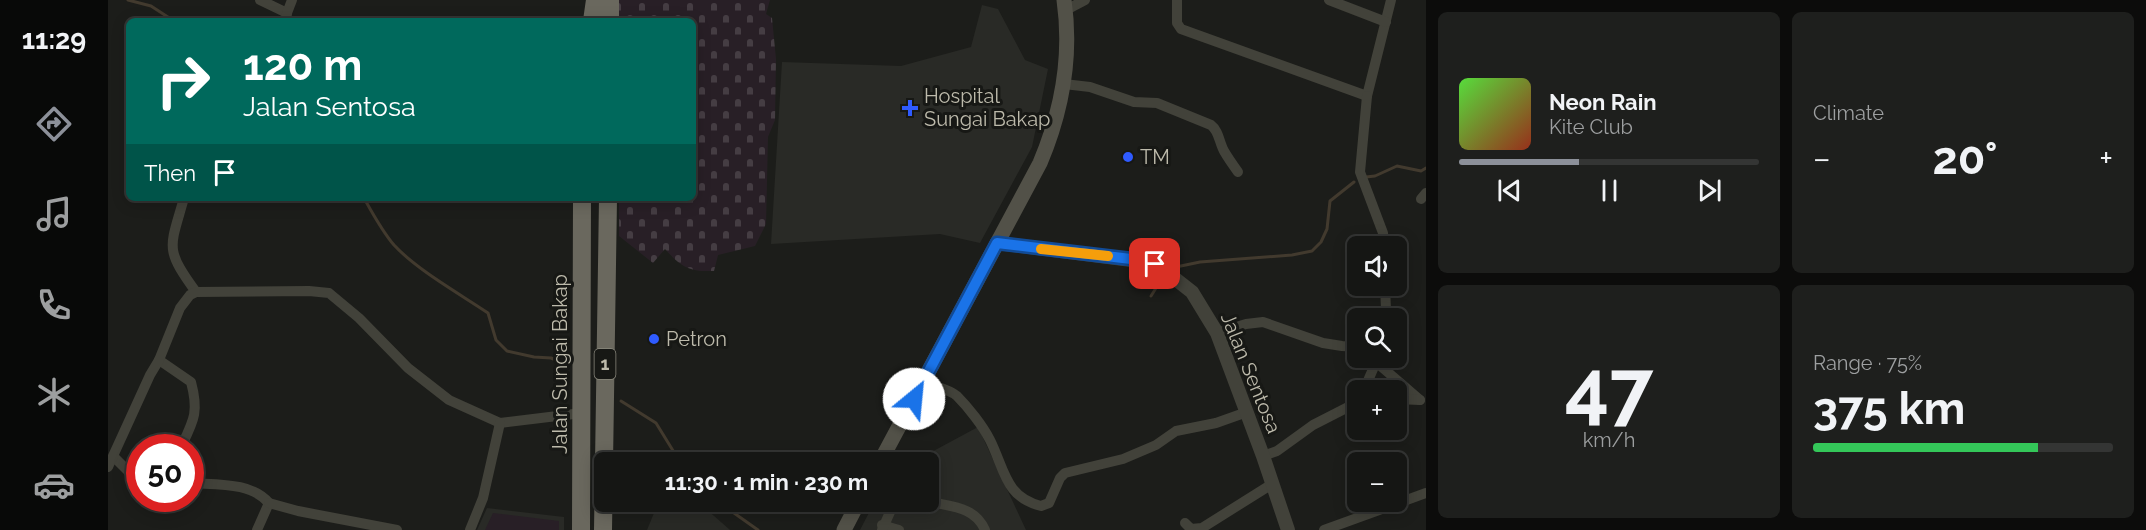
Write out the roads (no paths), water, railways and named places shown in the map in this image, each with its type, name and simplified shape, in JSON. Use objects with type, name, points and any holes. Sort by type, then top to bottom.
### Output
[{"type":"highway","points":[[592,18],[595,0]]},
{"type":"highway","points":[[610,0],[610,18]]},
{"type":"highway","name":"Jalan Sungai Bakap","points":[[581,530],[582,201]]},
{"type":"highway","name":"1","points":[[603,530],[608,201]]},
{"type":"main road","points":[[885,452],[1040,163],[1053,130],[1064,84],[1067,41],[1065,5]]},
{"type":"main road","points":[[844,530],[853,512]]},
{"type":"street","points":[[260,0],[286,17],[292,0]]},
{"type":"street","points":[[1065,5],[1085,0]]},
{"type":"street","points":[[1177,0],[1177,23],[1181,29],[1368,96]]},
{"type":"street","points":[[1329,0],[1386,22]]},
{"type":"street","points":[[1383,236],[1360,172],[1368,96],[1391,0]]},
{"type":"street","points":[[1064,84],[1090,87],[1134,102],[1157,103],[1211,125],[1216,129],[1224,152],[1238,172]]},
{"type":"street","points":[[183,201],[172,244],[173,255],[177,266],[196,292]]},
{"type":"street","name":"Jalan Sentosa","points":[[997,243],[1155,264],[1192,291],[1217,333],[1288,530]]},
{"type":"street","points":[[126,471],[111,462],[159,360],[180,308],[190,295],[196,292],[329,293],[359,318],[408,368],[449,400],[500,423],[582,413]]},
{"type":"street","points":[[1217,333],[1245,324],[1263,322],[1323,343],[1347,346]]},
{"type":"street","points":[[159,360],[191,382],[196,410],[188,434]]},
{"type":"street","points":[[1385,368],[1423,401]]},
{"type":"street","points":[[923,382],[954,394],[962,402],[981,424],[990,439],[1011,488],[1023,500],[1041,506],[1049,502],[1060,478],[1065,473],[1123,459],[1156,445],[1176,431],[1216,423],[1246,412]]},
{"type":"street","points":[[1407,400],[1423,401]]},
{"type":"street","points":[[1263,456],[1277,451],[1313,425],[1347,408]]},
{"type":"street","points":[[470,530],[483,498],[500,423]]},
{"type":"street","points":[[204,484],[252,489],[269,502],[298,511],[397,530]]},
{"type":"street","points":[[1185,523],[1191,529],[1202,528],[1272,484]]},
{"type":"street","points":[[1323,530],[1426,493]]},
{"type":"street","points":[[257,530],[269,502]]},
{"type":"street","points":[[939,504],[968,510],[980,519],[985,530]]},
{"type":"street","points":[[890,512],[882,527],[899,530]]},
{"type":"waterway","points":[[128,0],[151,6],[169,18]]},
{"type":"waterway","points":[[1366,177],[1375,176],[1397,166],[1421,171],[1426,168]]},
{"type":"waterway","points":[[1176,267],[1200,262],[1292,255],[1312,251],[1321,242],[1327,229],[1330,201],[1354,182]]},
{"type":"waterway","points":[[366,201],[386,234],[403,254],[488,313],[496,340],[507,351],[551,358],[568,365]]},
{"type":"waterway","points":[[1151,296],[1163,277]]},
{"type":"waterway","points":[[621,401],[656,423],[674,452]]},
{"type":"waterway","points":[[733,512],[758,530]]},
{"type":"place","name":"Hospital Sungai Bakap","points":[[910,108]]},
{"type":"place","name":"TM","points":[[1128,157]]},
{"type":"place","name":"Petron","points":[[654,339]]}]
